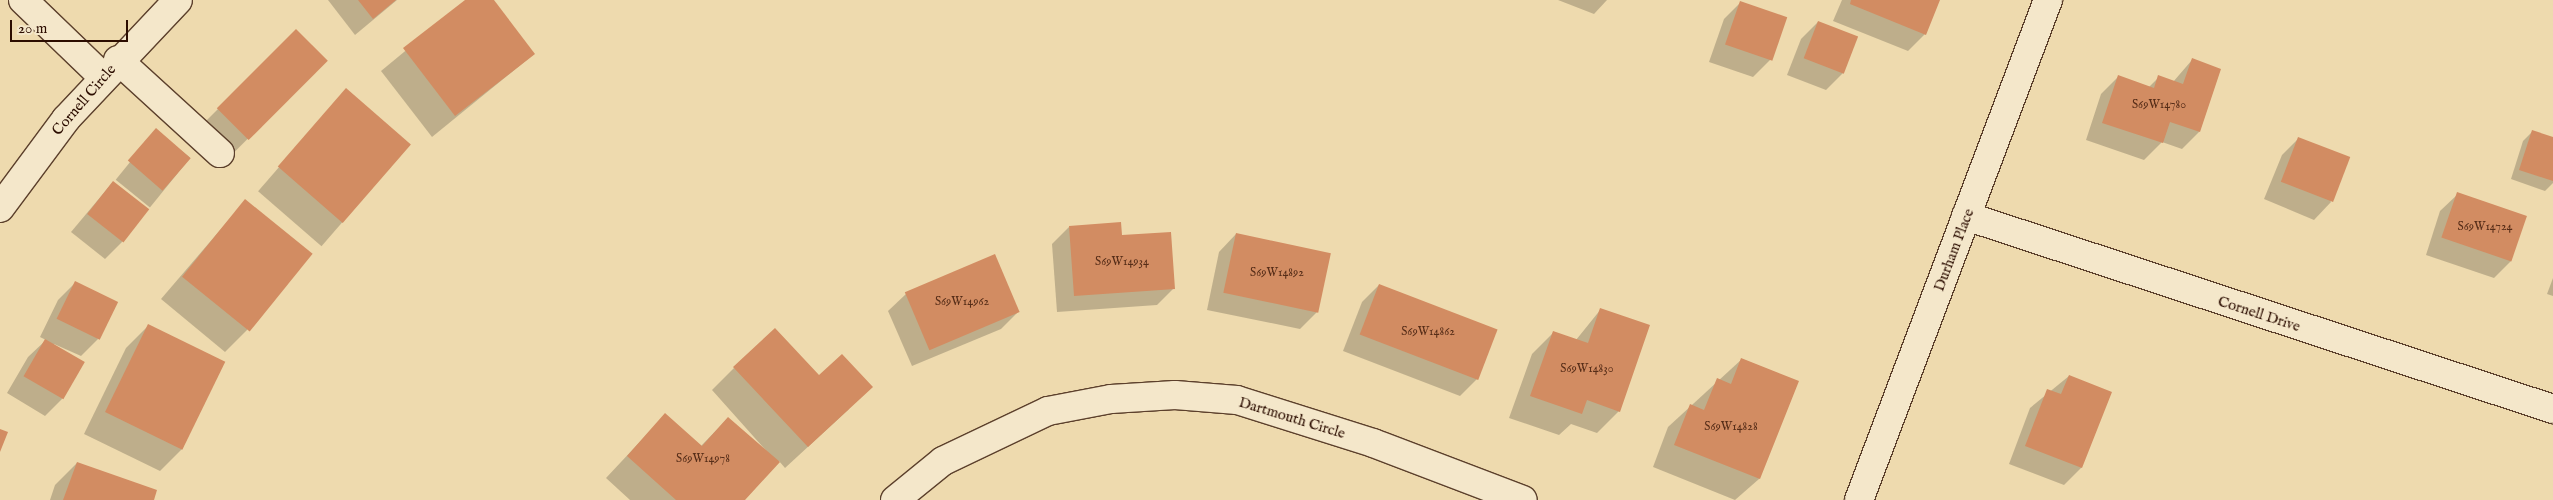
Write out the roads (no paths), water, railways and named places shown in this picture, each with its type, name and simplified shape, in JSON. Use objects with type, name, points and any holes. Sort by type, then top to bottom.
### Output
[{"type":"street","points":[[23,0],[220,153]]},
{"type":"street","name":"Cornell Circle","points":[[0,208],[17,180],[111,69],[178,0]]},
{"type":"street","name":"Durham Place","points":[[1859,500],[2048,0]]},
{"type":"street","name":"Cornell Drive","points":[[1966,216],[2553,409]]},
{"type":"street","name":"Dartmouth Circle","points":[[895,500],[943,461],[1048,411],[1111,399],[1175,395],[1237,400],[1373,443],[1523,500]]}]
